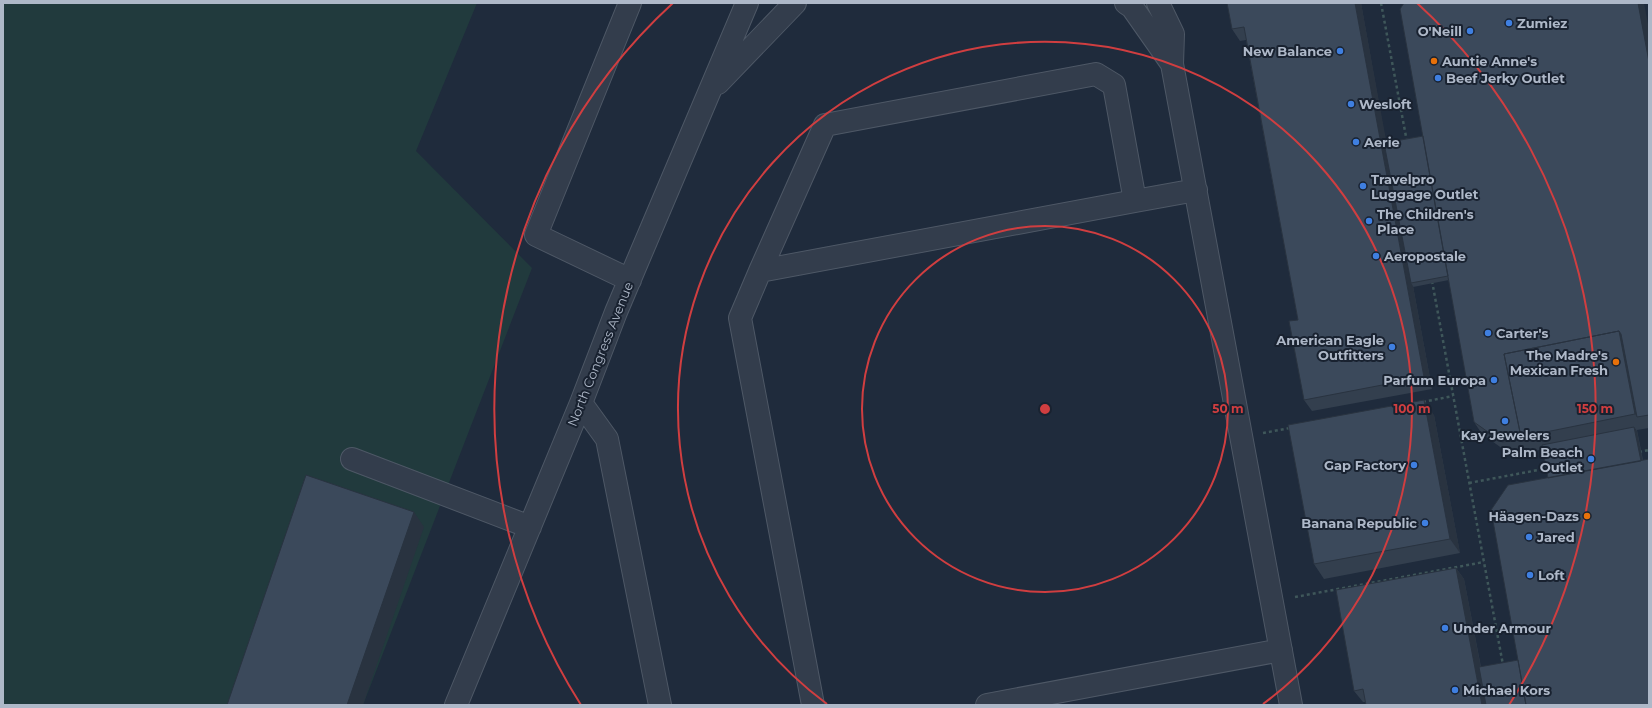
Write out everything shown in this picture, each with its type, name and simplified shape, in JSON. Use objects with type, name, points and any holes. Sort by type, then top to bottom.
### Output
[{"type":"street","points":[[630,3],[536,235],[630,280]]},
{"type":"street","name":"North Congress Avenue","points":[[456,705],[581,403],[630,280],[747,3]]},
{"type":"street","points":[[709,93],[795,3]]},
{"type":"street","points":[[1126,3],[1132,7],[1172,64]]},
{"type":"street","points":[[1158,3],[1173,34],[1172,64],[1291,705]]},
{"type":"street","points":[[813,705],[740,318],[825,125],[1096,74],[1114,85],[1135,201]]},
{"type":"street","points":[[760,271],[1196,190]]},
{"type":"street","points":[[581,403],[607,439],[660,705]]},
{"type":"street","points":[[352,459],[530,527]]},
{"type":"street","points":[[987,705],[1075,697],[1281,650]]},
{"type":"path","points":[[1381,3],[1407,145]]},
{"type":"path","points":[[1432,278],[1503,667]]},
{"type":"path","points":[[1415,404],[1453,396]]},
{"type":"path","points":[[1263,433],[1293,427]]},
{"type":"path","points":[[1633,453],[1649,450]]},
{"type":"path","points":[[1469,483],[1555,467]]},
{"type":"path","points":[[1293,598],[1484,562]]},
{"type":"green space","points":[[3,3],[477,3],[416,151],[532,268],[363,705],[3,705]]},
{"type":"building","points":[[1227,3],[1355,3],[1424,377],[1304,400],[1289,321],[1298,320],[1244,27],[1232,29]]},
{"type":"building","points":[[1404,3],[1638,3],[1649,62],[1649,415],[1637,417],[1621,334],[1619,331],[1504,354],[1521,437],[1523,440],[1502,442],[1474,422],[1400,9]]},
{"type":"building","points":[[1423,136],[1448,276],[1411,283],[1384,143]]},
{"type":"building","points":[[1619,331],[1635,414],[1521,437],[1504,354]]},
{"type":"building","points":[[1424,400],[1450,539],[1314,564],[1288,425]]},
{"type":"building","points":[[1634,427],[1641,461],[1548,478],[1542,445]]},
{"type":"building","points":[[1649,459],[1649,705],[1526,705],[1491,510],[1508,485]]},
{"type":"building","points":[[306,475],[414,512],[347,705],[227,705]]},
{"type":"building","points":[[1456,568],[1482,705],[1366,705],[1363,689],[1354,691],[1336,590]]},
{"type":"building","points":[[1518,660],[1526,705],[1486,705],[1479,667]]},
{"type":"place","name":"Zumiez","points":[[1509,23]]},
{"type":"place","name":"O'Neill","points":[[1470,31]]},
{"type":"place","name":"New Balance","points":[[1340,51]]},
{"type":"place","name":"Auntie Anne's","points":[[1434,61]]},
{"type":"place","name":"Beef Jerky Outlet","points":[[1438,78]]},
{"type":"place","name":"Wesloft","points":[[1351,104]]},
{"type":"place","name":"Aerie","points":[[1356,142]]},
{"type":"place","name":"Travelpro Luggage Outlet","points":[[1363,186]]},
{"type":"place","name":"The Children's Place","points":[[1369,221]]},
{"type":"place","name":"Aeropostale","points":[[1376,256]]},
{"type":"place","name":"Carter's","points":[[1488,333]]},
{"type":"place","name":"American Eagle Outfitters","points":[[1392,347]]},
{"type":"place","name":"The Madre's Mexican Fresh","points":[[1616,362]]},
{"type":"place","name":"Parfum Europa","points":[[1494,380]]},
{"type":"place","name":"Kay Jewelers","points":[[1505,421]]},
{"type":"place","name":"Palm Beach Outlet","points":[[1591,459]]},
{"type":"place","name":"Gap Factory","points":[[1414,465]]},
{"type":"place","name":"Häagen-Dazs","points":[[1587,516]]},
{"type":"place","name":"Banana Republic","points":[[1425,523]]},
{"type":"place","name":"Jared","points":[[1529,537]]},
{"type":"place","name":"Loft","points":[[1530,575]]},
{"type":"place","name":"Under Armour","points":[[1445,628]]},
{"type":"place","name":"Michael Kors","points":[[1455,690]]}]
